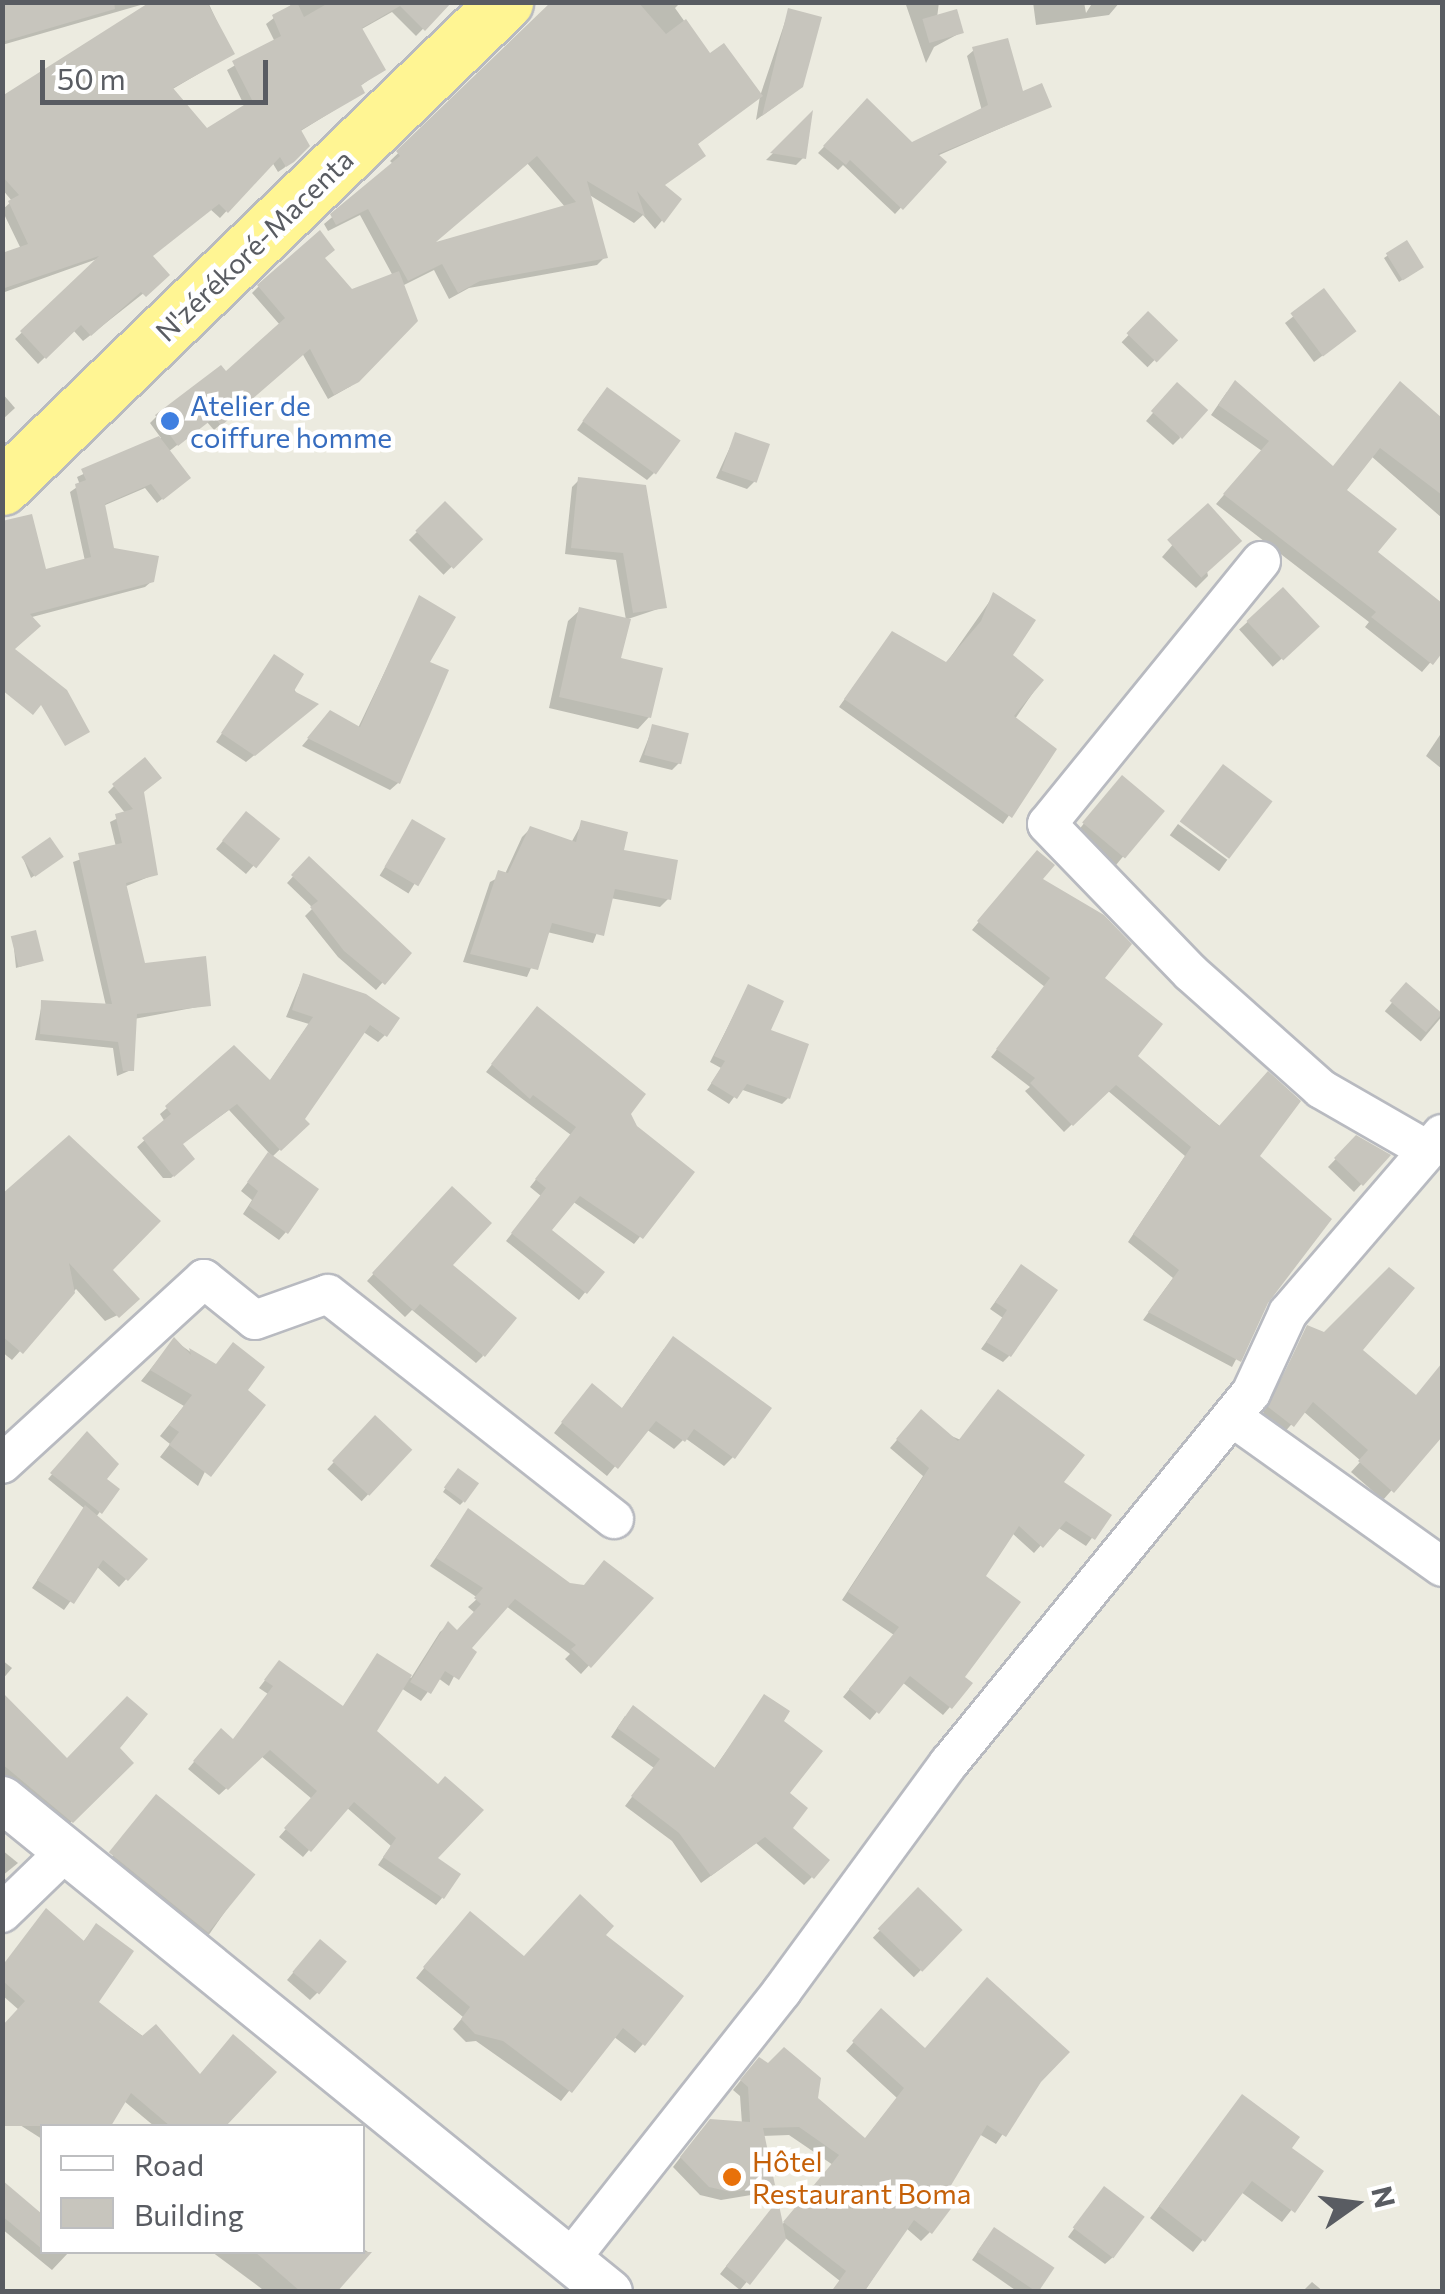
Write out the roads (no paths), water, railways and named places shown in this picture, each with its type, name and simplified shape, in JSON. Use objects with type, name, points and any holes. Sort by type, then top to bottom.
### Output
[{"type":"highway","name":"N'zérékoré-Macenta","points":[[2,487],[505,2]]},
{"type":"street","points":[[572,2257],[782,1991],[949,1763],[1251,1393],[1288,1313],[1435,1142],[1321,1089],[1190,973],[1047,824],[1262,562]]},
{"type":"street","points":[[2,1464],[204,1279],[255,1320],[328,1294],[614,1520]]},
{"type":"street","points":[[1232,1417],[1442,1567]]},
{"type":"street","points":[[2,1800],[572,2257],[609,2292]]},
{"type":"street","points":[[2,1914],[65,1852]]},
{"type":"place","name":"Atelier de coiffure homme","points":[[170,421]]},
{"type":"place","name":"Hôtel Restaurant Boma","points":[[732,2177]]}]
